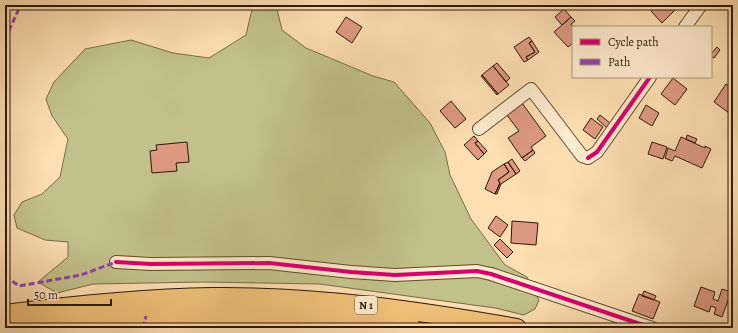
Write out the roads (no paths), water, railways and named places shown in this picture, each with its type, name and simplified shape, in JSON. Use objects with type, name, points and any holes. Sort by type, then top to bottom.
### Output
[{"type":"highway","name":"N 1","points":[[5,314],[81,304],[213,297],[312,300],[372,305],[456,317],[517,328]]},
{"type":"highway","name":"N 1","points":[[18,328],[118,318],[168,315],[303,317],[376,323],[412,328]]},
{"type":"street","points":[[687,26],[701,5]]},
{"type":"street","points":[[479,129],[531,89],[582,156],[588,158],[597,152],[649,78]]},
{"type":"street","points":[[116,262],[151,264],[269,263],[395,275],[477,271],[491,274],[652,328]]},
{"type":"street","points":[[5,308],[81,304]]},
{"type":"street","points":[[68,328],[118,318]]}]
